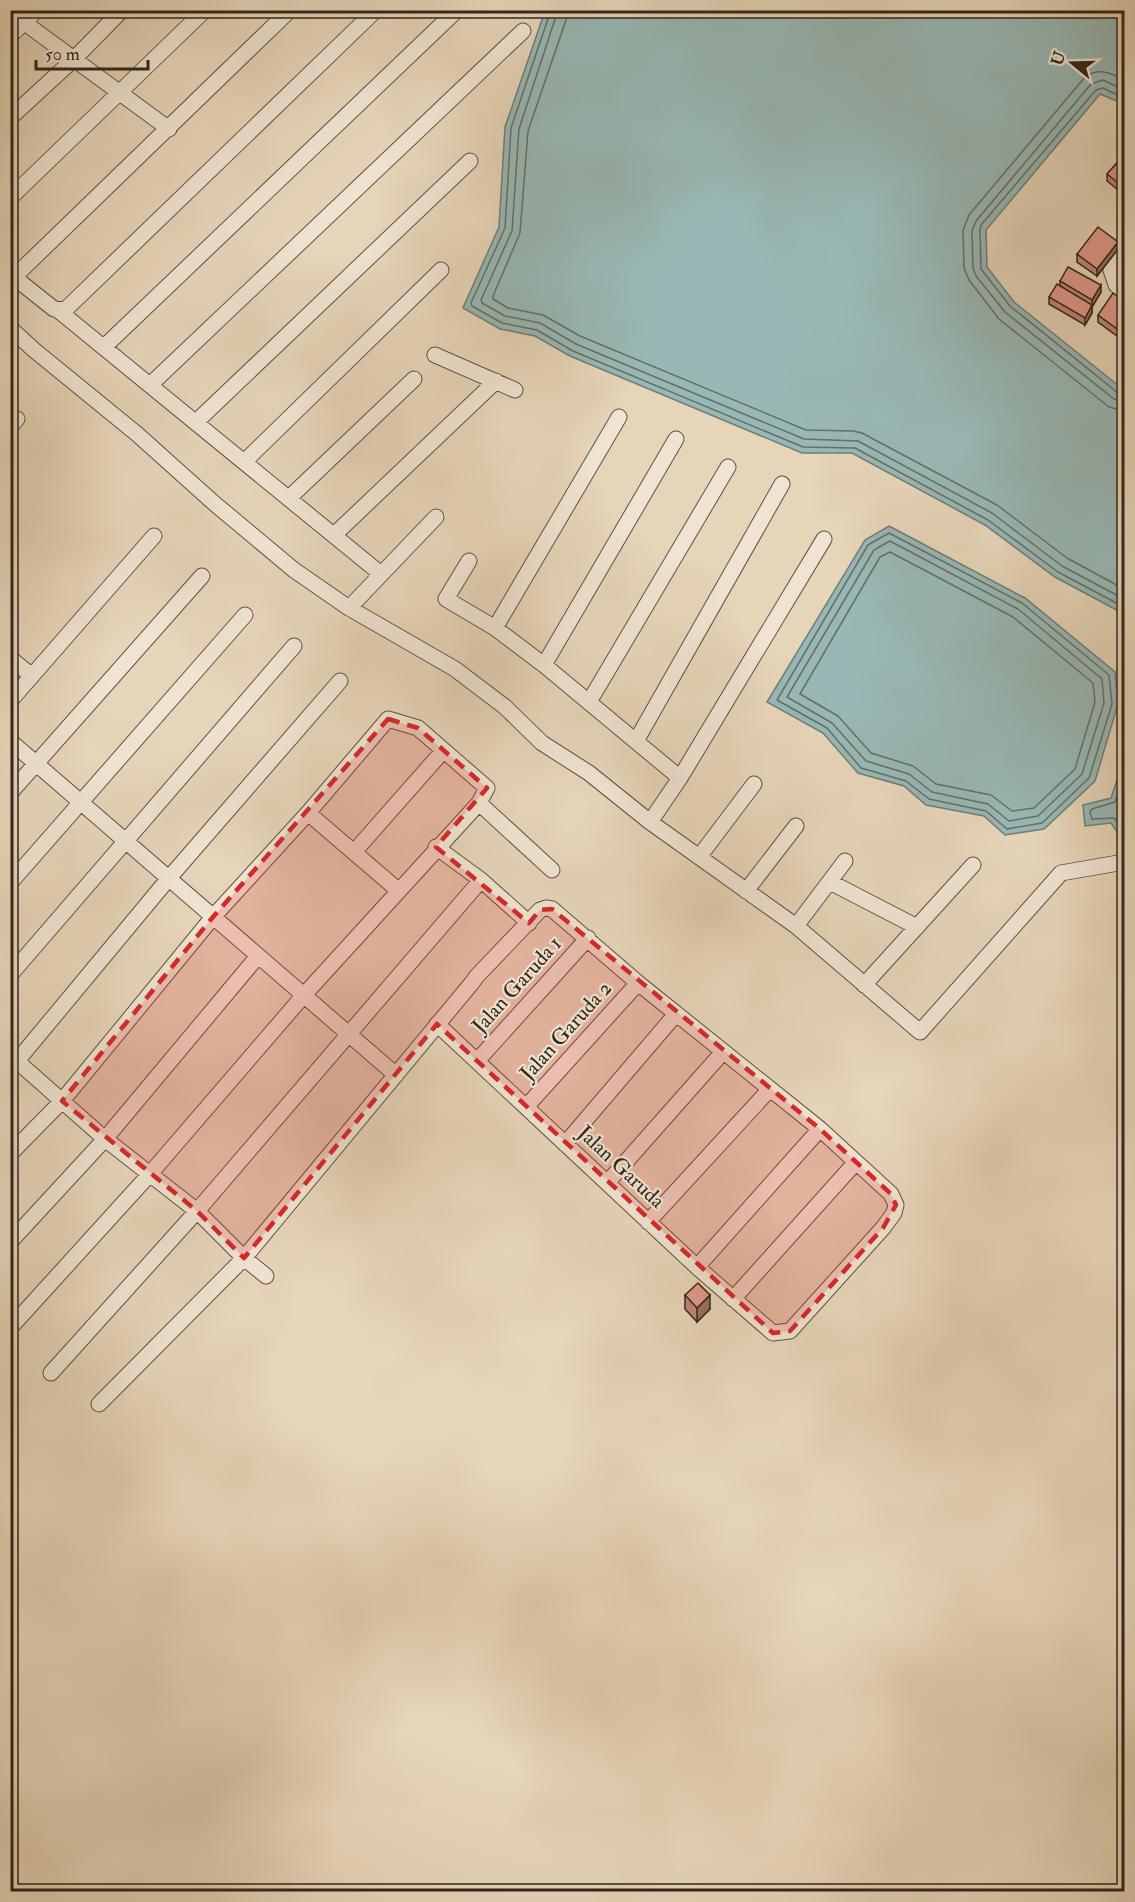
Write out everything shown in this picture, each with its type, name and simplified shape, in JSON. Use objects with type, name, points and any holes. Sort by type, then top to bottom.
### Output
[{"type":"street","points":[[10,36],[37,10]]},
{"type":"street","points":[[10,118],[74,59],[122,10]]},
{"type":"street","points":[[10,198],[205,10]]},
{"type":"street","points":[[290,10],[169,129],[12,276],[104,347],[381,574]]},
{"type":"street","points":[[59,311],[65,310],[82,294],[376,10]]},
{"type":"street","points":[[104,347],[457,10]]},
{"type":"street","points":[[10,12],[169,129]]},
{"type":"street","points":[[150,385],[523,32]]},
{"type":"street","points":[[196,422],[470,161]]},
{"type":"street","points":[[1125,245],[1111,270],[1116,285],[1125,291]]},
{"type":"street","points":[[244,462],[441,270]]},
{"type":"street","points":[[10,328],[138,434],[214,504],[294,570],[349,608],[455,669],[505,707],[542,743],[589,773],[650,822],[796,926],[920,1032],[1060,873],[1125,862]]},
{"type":"street","points":[[435,355],[515,390]]},
{"type":"street","points":[[289,498],[414,379]]},
{"type":"street","points":[[334,535],[496,381]]},
{"type":"street","points":[[495,628],[619,417]]},
{"type":"street","points":[[544,665],[676,439]]},
{"type":"street","points":[[589,702],[728,467]]},
{"type":"street","points":[[636,741],[782,484]]},
{"type":"street","points":[[349,608],[436,518]]},
{"type":"street","points":[[10,701],[154,536]]},
{"type":"street","points":[[650,822],[680,778],[824,539]]},
{"type":"street","points":[[469,561],[447,599],[495,628],[544,665],[680,778]]},
{"type":"street","points":[[10,794],[202,576]]},
{"type":"street","points":[[10,883],[245,615]]},
{"type":"street","points":[[10,975],[294,646]]},
{"type":"street","points":[[10,658],[32,676]]},
{"type":"street","points":[[266,1276],[244,1258],[197,1211],[105,1139],[14,1058],[340,681]]},
{"type":"street","points":[[10,1154],[62,1101],[213,917],[308,813],[388,719],[418,728],[487,788],[479,803],[436,847],[304,995],[149,1175],[10,1328]]},
{"type":"street","points":[[10,741],[396,1075]]},
{"type":"street","points":[[354,852],[443,751]]},
{"type":"street","points":[[699,857],[754,784]]},
{"type":"street","points":[[479,803],[552,870]]},
{"type":"street","points":[[308,813],[399,891]]},
{"type":"street","points":[[746,891],[796,826]]},
{"type":"street","points":[[436,847],[481,880],[529,923]]},
{"type":"street","points":[[796,926],[845,861]]},
{"type":"street","points":[[864,985],[973,865]]},
{"type":"street","points":[[51,1373],[197,1211],[481,880]]},
{"type":"street","points":[[830,882],[917,927]]},
{"type":"street","points":[[99,1404],[244,1258],[477,976],[540,910],[546,908],[552,909],[588,938],[638,983],[819,1129],[856,1162],[733,1299]]},
{"type":"street","name":"Jalan Garuda 1","points":[[477,1061],[588,938]]},
{"type":"street","points":[[10,1242],[105,1139],[258,956]]},
{"type":"street","name":"Jalan Garuda 2","points":[[526,1107],[638,983]]},
{"type":"street","points":[[565,1144],[676,1014]]},
{"type":"street","name":"Jalan Garuda","points":[[437,1024],[648,1222],[772,1333],[780,1334],[790,1331],[894,1213],[896,1205],[891,1194],[856,1162]]},
{"type":"street","points":[[607,1183],[723,1052]]},
{"type":"street","points":[[648,1222],[770,1089]]},
{"type":"street","points":[[697,1267],[819,1129]]},
{"type":"highlighted area","points":[[388,719],[418,728],[487,788],[436,847],[529,923],[540,910],[552,909],[820,1129],[891,1194],[896,1205],[883,1228],[790,1331],[773,1333],[437,1024],[244,1258],[197,1211],[62,1101],[213,917]]},
{"type":"water","points":[[545,11],[1124,11],[1124,104],[1100,94],[986,230],[987,267],[1014,302],[1124,390],[1124,614],[1055,577],[985,525],[852,453],[802,453],[570,356],[535,336],[500,329],[463,308],[499,227],[505,127]]},
{"type":"water","points":[[889,526],[1025,598],[1115,672],[1118,704],[1095,781],[1044,829],[1005,835],[984,816],[926,805],[904,786],[858,773],[823,733],[767,702],[865,540]]},
{"type":"water","points":[[1124,759],[1124,839],[1122,839],[1111,823],[1085,826],[1083,805],[1111,798]]},
{"type":"building","points":[[1125,154],[1125,173],[1117,182],[1107,174]]},
{"type":"building","points":[[1098,227],[1118,242],[1097,269],[1077,254]]},
{"type":"building","points":[[1068,267],[1101,285],[1092,300],[1060,281]]},
{"type":"building","points":[[1057,284],[1092,305],[1085,318],[1049,297]]},
{"type":"building","points":[[1113,293],[1125,302],[1124,334],[1098,315]]},
{"type":"building","points":[[698,1283],[710,1295],[697,1308],[685,1295]]}]
